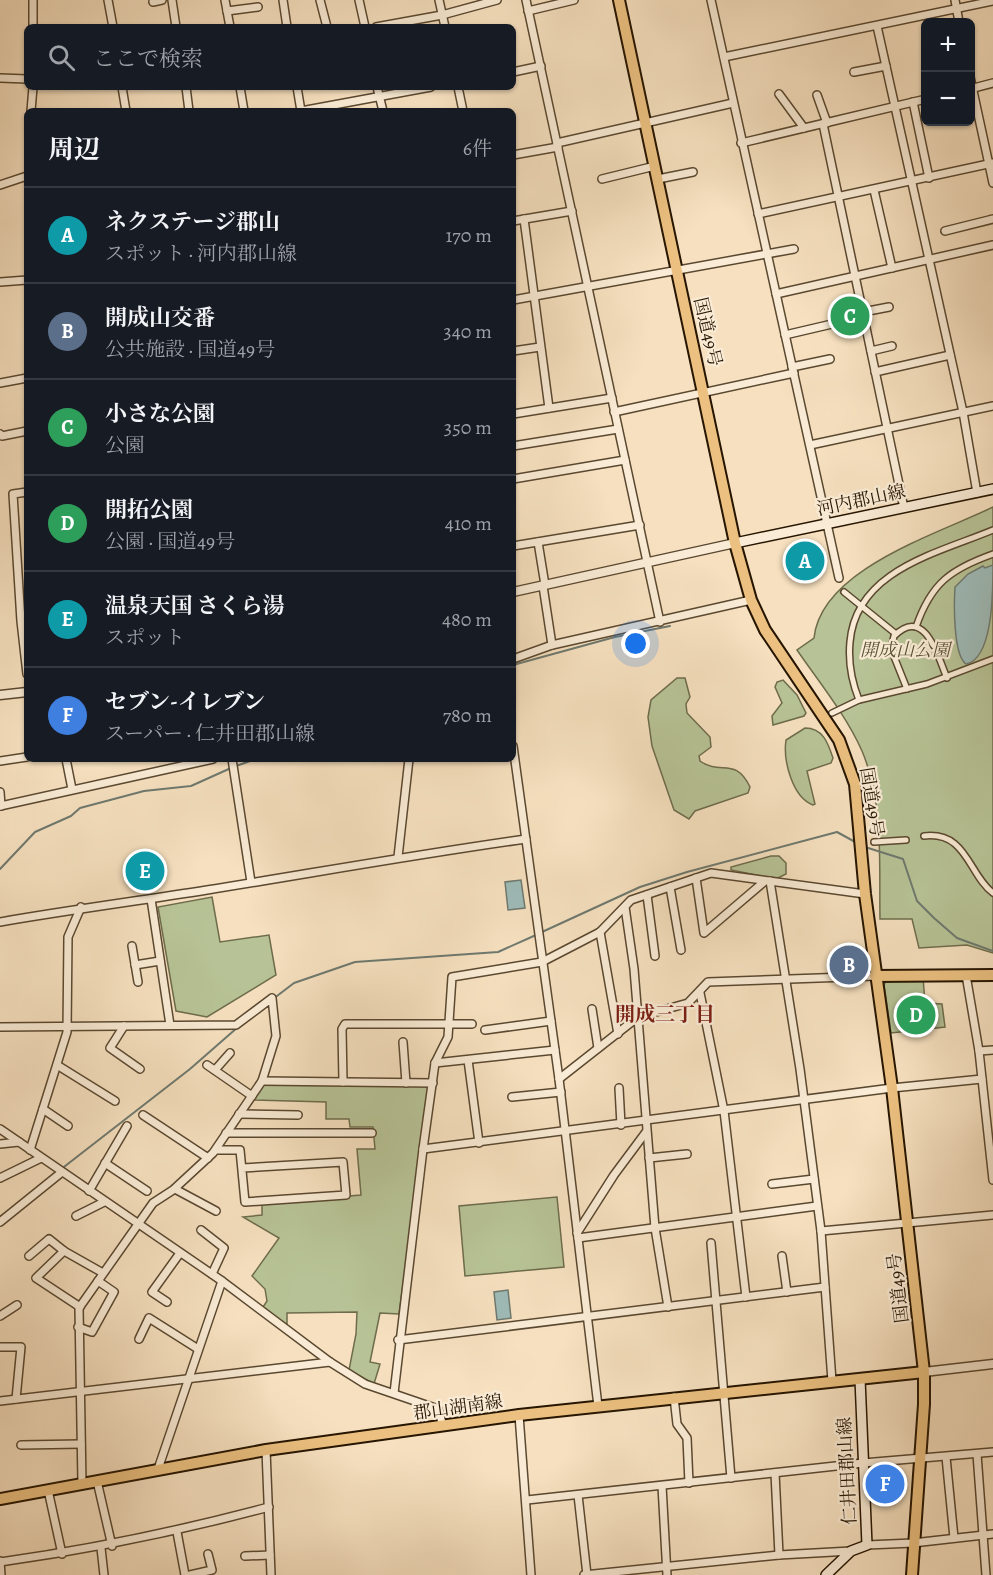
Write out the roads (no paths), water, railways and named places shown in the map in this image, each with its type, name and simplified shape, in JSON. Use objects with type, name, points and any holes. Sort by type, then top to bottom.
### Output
[{"type":"main road","name":"国道49号","points":[[619,0],[735,543],[751,600],[775,647],[839,740],[851,767],[859,804],[865,894],[892,1088],[924,1372],[912,1575]]},
{"type":"main road","name":"河内郡山線","points":[[735,543],[993,489]]},
{"type":"main road","points":[[875,976],[993,975]]},
{"type":"main road","name":"郡山湖南線","points":[[0,1499],[266,1450],[519,1415],[724,1391],[924,1372]]},
{"type":"main road","name":"仁井田郡山線","points":[[826,1575],[851,1551],[867,1545],[860,1379]]},
{"type":"street","points":[[33,0],[33,24]]},
{"type":"street","points":[[108,0],[112,24]]},
{"type":"street","points":[[153,2],[162,0]]},
{"type":"street","points":[[172,0],[176,24]]},
{"type":"street","points":[[225,0],[229,24]]},
{"type":"street","points":[[283,0],[287,24]]},
{"type":"street","points":[[320,0],[326,24]]},
{"type":"street","points":[[359,0],[364,24]]},
{"type":"street","points":[[439,0],[444,24]]},
{"type":"street","points":[[392,24],[442,15],[497,0]]},
{"type":"street","points":[[526,0],[660,622]]},
{"type":"street","points":[[528,10],[574,0]]},
{"type":"street","points":[[711,0],[839,578]]},
{"type":"street","points":[[955,0],[958,18]]},
{"type":"street","points":[[724,57],[993,1]]},
{"type":"street","points":[[227,10],[258,7]]},
{"type":"street","points":[[877,26],[963,412],[977,492]]},
{"type":"street","points":[[516,71],[541,66]]},
{"type":"street","points":[[854,72],[886,66]]},
{"type":"street","points":[[0,78],[24,79]]},
{"type":"street","points":[[975,88],[993,83]]},
{"type":"street","points":[[31,108],[33,90]]},
{"type":"street","points":[[122,90],[126,108]]},
{"type":"street","points":[[186,90],[189,108]]},
{"type":"street","points":[[240,90],[244,108]]},
{"type":"street","points":[[298,90],[300,108]]},
{"type":"street","points":[[378,90],[381,108]]},
{"type":"street","points":[[317,108],[414,90]]},
{"type":"street","points":[[459,90],[462,108]]},
{"type":"street","points":[[779,94],[804,128]]},
{"type":"street","points":[[817,95],[825,123],[838,197],[904,508]]},
{"type":"street","points":[[741,142],[921,100]]},
{"type":"street","points":[[975,101],[991,163],[993,183]]},
{"type":"street","points":[[913,102],[929,178]]},
{"type":"street","points":[[516,154],[646,121],[733,104]]},
{"type":"street","points":[[758,214],[991,163]]},
{"type":"street","points":[[602,179],[655,166]]},
{"type":"street","points":[[658,179],[693,172]]},
{"type":"street","points":[[0,185],[24,177]]},
{"type":"street","points":[[874,190],[892,268]]},
{"type":"street","points":[[516,220],[572,211]]},
{"type":"street","points":[[524,219],[549,408]]},
{"type":"street","points":[[945,231],[993,219]]},
{"type":"street","points":[[776,294],[993,245]]},
{"type":"street","points":[[516,299],[794,249]]},
{"type":"street","points":[[0,282],[24,280]]},
{"type":"street","points":[[863,312],[889,307]]},
{"type":"street","points":[[785,335],[832,324]]},
{"type":"street","points":[[871,351],[892,346]]},
{"type":"street","points":[[516,351],[540,347]]},
{"type":"street","points":[[875,372],[950,355]]},
{"type":"street","points":[[614,412],[704,392],[830,359]]},
{"type":"street","points":[[0,382],[24,378]]},
{"type":"street","points":[[516,414],[612,398]]},
{"type":"street","points":[[810,445],[993,406]]},
{"type":"street","points":[[516,446],[618,429]]},
{"type":"street","points":[[0,434],[2,436],[24,432]]},
{"type":"street","points":[[516,479],[625,460]]},
{"type":"street","points":[[24,492],[14,494],[24,621]]},
{"type":"street","points":[[516,546],[639,525]]},
{"type":"street","points":[[859,700],[852,685],[849,662],[851,628],[860,606],[875,587],[898,570],[993,530]]},
{"type":"street","points":[[538,542],[552,645]]},
{"type":"street","points":[[516,591],[735,543]]},
{"type":"street","points":[[916,627],[931,594],[950,572],[993,554]]},
{"type":"street","points":[[844,592],[896,634]]},
{"type":"street","points":[[516,657],[552,645],[751,600]]},
{"type":"street","points":[[907,689],[891,649],[896,634],[901,630],[916,627],[926,632],[947,678]]},
{"type":"street","points":[[832,713],[859,700],[947,678],[993,658]]},
{"type":"street","points":[[0,695],[24,692]]},
{"type":"street","points":[[0,761],[24,757]]},
{"type":"street","points":[[67,762],[72,789]]},
{"type":"street","points":[[0,792],[0,806],[199,762]]},
{"type":"street","points":[[232,762],[251,882]]},
{"type":"street","points":[[398,857],[409,762]]},
{"type":"street","points":[[515,762],[561,1092],[598,1406]]},
{"type":"street","points":[[924,836],[946,840],[966,853],[976,875],[993,893]]},
{"type":"street","points":[[0,922],[81,907],[151,899],[398,857],[526,839]]},
{"type":"street","points":[[874,842],[906,840]]},
{"type":"street","points":[[394,1394],[423,1149],[435,1064],[448,1037],[452,977],[542,962],[600,932],[631,900],[711,873],[865,894]]},
{"type":"street","points":[[696,878],[704,933],[768,881]]},
{"type":"street","points":[[768,881],[804,1100],[821,1231],[832,1381]]},
{"type":"street","points":[[670,887],[681,950]]},
{"type":"street","points":[[647,895],[655,956]]},
{"type":"street","points":[[151,899],[170,1025]]},
{"type":"street","points":[[30,1150],[67,1027],[68,937],[81,907]]},
{"type":"street","points":[[625,907],[638,1017],[645,1122],[656,1228],[668,1307]]},
{"type":"street","points":[[600,932],[618,1034]]},
{"type":"street","points":[[132,946],[138,982]]},
{"type":"street","points":[[135,965],[160,961]]},
{"type":"street","points":[[966,975],[989,1112],[993,1180]]},
{"type":"street","points":[[559,1079],[638,1017],[676,1008],[693,1000],[708,982],[875,976]]},
{"type":"street","points":[[700,993],[724,1112],[746,1297]]},
{"type":"street","points":[[0,1027],[236,1025],[272,998],[276,1036],[262,1081],[216,1150],[175,1189],[153,1203],[136,1224],[80,1307],[78,1327],[81,1484]]},
{"type":"street","points":[[592,1009],[598,1048]]},
{"type":"street","points":[[485,1030],[551,1021]]},
{"type":"street","points":[[343,1082],[342,1029],[345,1024],[472,1024]]},
{"type":"street","points":[[124,1026],[110,1048],[140,1069]]},
{"type":"street","points":[[403,1042],[406,1083]]},
{"type":"street","points":[[435,1064],[555,1050]]},
{"type":"street","points":[[979,1051],[993,1050]]},
{"type":"street","points":[[215,1071],[230,1053]]},
{"type":"street","points":[[404,1063],[413,1056]]},
{"type":"street","points":[[468,1060],[479,1143]]},
{"type":"street","points":[[57,1065],[114,1101]]},
{"type":"street","points":[[207,1065],[252,1096]]},
{"type":"street","points":[[423,1149],[724,1112],[892,1088],[982,1079]]},
{"type":"street","points":[[262,1081],[433,1083]]},
{"type":"street","points":[[619,1088],[621,1125]]},
{"type":"street","points":[[512,1097],[561,1092]]},
{"type":"street","points":[[43,1109],[68,1126]]},
{"type":"street","points":[[239,1114],[298,1115]]},
{"type":"street","points":[[143,1115],[208,1158]]},
{"type":"street","points":[[89,1191],[127,1126]]},
{"type":"street","points":[[0,1129],[222,1281],[330,1362],[365,1384],[438,1408],[443,1426]]},
{"type":"street","points":[[577,1235],[614,1175],[646,1132]]},
{"type":"street","points":[[226,1133],[372,1133]]},
{"type":"street","points":[[0,1144],[19,1142]]},
{"type":"street","points":[[216,1150],[240,1150],[245,1202],[346,1195],[343,1162],[242,1168]]},
{"type":"street","points":[[649,1158],[687,1154]]},
{"type":"street","points":[[0,1178],[41,1158]]},
{"type":"street","points":[[105,1163],[147,1191]]},
{"type":"street","points":[[0,1222],[62,1172]]},
{"type":"street","points":[[772,1184],[814,1179]]},
{"type":"street","points":[[175,1189],[216,1211]]},
{"type":"street","points":[[76,1216],[104,1202]]},
{"type":"street","points":[[577,1235],[656,1228],[817,1206]]},
{"type":"street","points":[[821,1231],[993,1215]]},
{"type":"street","points":[[201,1230],[224,1248],[212,1274]]},
{"type":"street","points":[[29,1256],[49,1239],[64,1251],[103,1273]]},
{"type":"street","points":[[711,1243],[731,1478]]},
{"type":"street","points":[[64,1251],[36,1278],[80,1307]]},
{"type":"street","points":[[167,1302],[153,1292],[180,1253]]},
{"type":"street","points":[[782,1256],[787,1292]]},
{"type":"street","points":[[78,1327],[92,1332],[114,1293],[98,1281]]},
{"type":"street","points":[[158,1469],[222,1281]]},
{"type":"street","points":[[399,1340],[825,1287]]},
{"type":"street","points":[[0,1316],[17,1305]]},
{"type":"street","points":[[140,1339],[149,1318],[198,1349]]},
{"type":"street","points":[[0,1347],[21,1347],[16,1399]]},
{"type":"street","points":[[0,1401],[330,1362]]},
{"type":"street","points":[[924,1372],[993,1364]]},
{"type":"street","points":[[674,1397],[677,1424],[687,1438],[689,1483]]},
{"type":"street","points":[[519,1415],[531,1575]]},
{"type":"street","points":[[21,1445],[81,1444]]},
{"type":"street","points":[[266,1450],[271,1575]]},
{"type":"street","points":[[527,1500],[863,1463],[993,1452]]},
{"type":"street","points":[[977,1454],[986,1575]]},
{"type":"street","points":[[946,1456],[954,1538]]},
{"type":"street","points":[[775,1473],[779,1556]]},
{"type":"street","points":[[97,1481],[112,1546]]},
{"type":"street","points":[[662,1486],[666,1572]]},
{"type":"street","points":[[48,1490],[62,1554]]},
{"type":"street","points":[[578,1495],[586,1575],[666,1572],[779,1556],[851,1551]]},
{"type":"street","points":[[1,1575],[0,1562],[112,1546],[177,1532],[269,1506]]},
{"type":"street","points":[[177,1532],[185,1575]]},
{"type":"street","points":[[867,1545],[913,1544],[993,1534]]},
{"type":"street","points":[[101,1548],[104,1575]]},
{"type":"street","points":[[190,1575],[212,1570],[208,1554]]},
{"type":"street","points":[[245,1557],[270,1555]]},
{"type":"water","points":[[993,565],[992,607],[986,638],[982,650],[975,659],[966,664],[962,659],[957,640],[955,587],[968,574],[983,566],[985,568]]},
{"type":"water","points":[[521,880],[525,908],[508,910],[505,882]]},
{"type":"water","points":[[508,1290],[511,1318],[497,1320],[494,1292]]},
{"type":"waterway","points":[[516,664],[615,637],[670,626]]},
{"type":"waterway","points":[[236,766],[247,762]]},
{"type":"waterway","points":[[0,869],[35,832],[71,816],[80,808],[144,791],[191,786],[231,768]]},
{"type":"waterway","points":[[542,932],[640,887],[687,872],[837,832],[857,843]]},
{"type":"waterway","points":[[865,847],[903,859],[917,901],[957,938],[993,951]]},
{"type":"waterway","points":[[273,999],[294,983],[355,962],[498,952],[536,935]]},
{"type":"waterway","points":[[60,1170],[190,1069],[238,1027]]},
{"type":"waterway","points":[[0,1217],[30,1194]]},
{"type":"place","name":"小さな公園","points":[[850,316]]},
{"type":"place","name":"ネクステージ郡山","points":[[805,561]]},
{"type":"place","name":"温泉天国 さくら湯","points":[[145,871]]},
{"type":"place","name":"開成山交番","points":[[849,965]]},
{"type":"place","name":"開拓公園","points":[[916,1015]]},
{"type":"place","name":"セブン-イレブン","points":[[885,1484]]},
{"type":"district","name":"開成三丁目","points":[[665,1014]]},
{"type":"park label","name":"開成山公園","points":[[905,650]]}]
